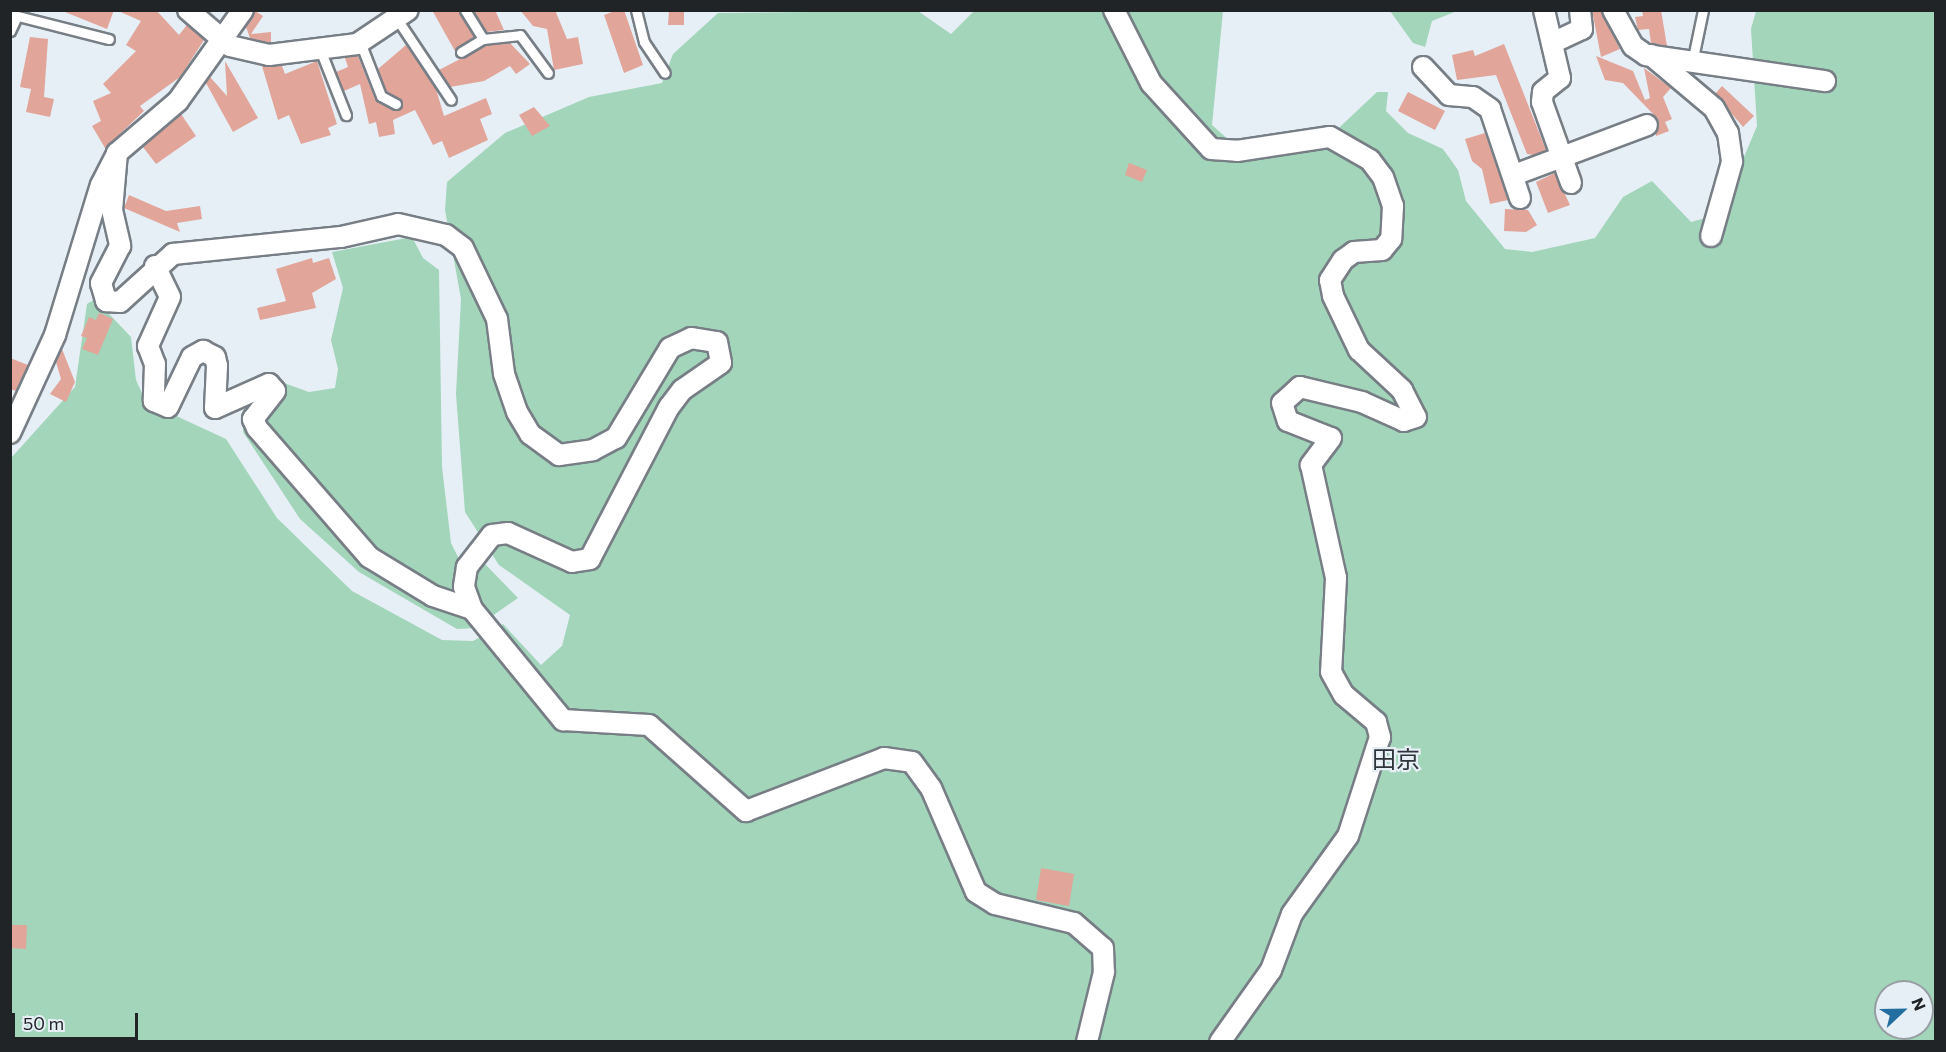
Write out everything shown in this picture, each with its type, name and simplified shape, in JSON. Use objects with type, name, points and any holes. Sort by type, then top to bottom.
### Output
[{"type":"street","points":[[188,10],[223,39],[244,52],[321,52],[360,42],[402,15]]},
{"type":"street","points":[[10,433],[55,335],[101,185],[117,153],[178,101],[243,10]]},
{"type":"street","points":[[1114,10],[1151,83],[1211,149],[1237,152],[1330,137],[1370,160],[1383,177],[1393,206],[1390,239],[1382,250],[1354,252],[1343,260],[1330,280],[1333,296],[1359,350],[1402,390],[1416,417],[1404,421],[1362,402],[1300,387],[1282,403],[1288,421],[1331,438],[1311,465],[1336,578],[1331,672],[1344,695],[1376,722],[1380,737],[1348,836],[1292,914],[1271,970],[1220,1041]]},
{"type":"street","points":[[1544,10],[1560,78],[1543,92],[1542,102],[1571,183]]},
{"type":"street","points":[[1552,43],[1582,29],[1580,10]]},
{"type":"street","points":[[1613,10],[1633,46],[1651,55],[1714,108],[1728,133],[1732,162],[1711,236]]},
{"type":"street","points":[[1651,55],[1693,58],[1825,81]]},
{"type":"street","points":[[1423,67],[1449,95],[1473,97],[1490,109],[1520,198]]},
{"type":"street","points":[[1514,175],[1647,125]]},
{"type":"street","points":[[117,153],[112,210],[120,246],[101,283],[102,294],[106,302],[120,302],[155,266],[173,254],[341,237],[398,224],[446,235],[463,248],[497,319],[504,374],[517,412],[530,434],[559,455],[593,450],[615,438],[670,348],[691,338],[717,342],[721,363],[682,390],[669,407],[590,559],[573,562],[508,533],[492,535],[466,567],[464,587],[472,609],[562,720],[649,724],[746,811],[884,758],[912,762],[931,788],[976,892],[995,904],[1074,923],[1103,948],[1102,982],[1087,1041]]},
{"type":"street","points":[[155,266],[170,297],[148,346],[155,364],[154,401],[168,407],[192,357],[203,351],[215,357],[218,366],[215,408],[263,383],[274,387],[253,419],[257,428],[369,557],[427,593],[472,609]]},
{"type":"lane","points":[[465,10],[483,39]]},
{"type":"lane","points":[[636,10],[644,42],[665,73]]},
{"type":"lane","points":[[1693,58],[1703,10]]},
{"type":"lane","points":[[402,15],[451,100]]},
{"type":"lane","points":[[10,31],[13,16],[108,39]]},
{"type":"lane","points":[[462,52],[483,39],[520,35],[548,73]]},
{"type":"lane","points":[[360,42],[381,96],[396,104]]},
{"type":"lane","points":[[321,52],[346,115]]},
{"type":"green space","points":[[918,11],[951,34],[974,11],[1223,11],[1212,125],[1231,142],[1326,140],[1377,92],[1388,92],[1386,111],[1408,133],[1443,149],[1458,170],[1466,201],[1505,249],[1532,252],[1595,238],[1623,197],[1652,181],[1691,222],[1720,214],[1757,126],[1751,29],[1756,11],[1935,11],[1935,1041],[11,1042],[11,458],[75,387],[87,304],[95,299],[131,337],[136,380],[146,402],[226,439],[277,518],[352,591],[442,640],[473,641],[503,624],[541,665],[562,646],[570,615],[499,565],[465,512],[456,394],[461,299],[445,210],[447,182],[505,133],[589,97],[662,83],[673,54],[718,13]]},
{"type":"green space","points":[[1390,11],[1457,11],[1432,21],[1425,47],[1413,43]]},
{"type":"green space","points":[[412,237],[423,258],[439,270],[442,467],[451,543],[461,563],[485,564],[518,598],[475,628],[457,629],[359,572],[300,519],[243,432],[243,412],[254,397],[284,383],[309,392],[335,388],[338,369],[331,340],[343,288],[332,252]]},
{"type":"building","points":[[60,10],[114,10],[107,29]]},
{"type":"building","points":[[116,10],[156,10],[179,35],[187,25],[204,40],[180,77],[140,106],[144,111],[105,148],[92,126],[101,121],[93,101],[111,93],[103,84],[136,51],[126,45],[141,21]]},
{"type":"building","points":[[432,10],[458,10],[474,37],[455,51]]},
{"type":"building","points":[[473,10],[495,10],[504,30],[486,32]]},
{"type":"building","points":[[520,10],[555,10],[567,39],[578,37],[583,64],[554,70],[547,29],[533,26]]},
{"type":"building","points":[[624,10],[643,65],[624,73],[604,15]]},
{"type":"building","points":[[669,10],[684,10],[684,25],[668,25]]},
{"type":"building","points":[[1592,10],[1600,10],[1620,49],[1601,57]]},
{"type":"building","points":[[1642,10],[1661,10],[1667,46],[1651,43],[1649,29],[1638,30],[1635,17],[1643,16]]},
{"type":"building","points":[[255,11],[263,16],[251,34],[271,32],[271,43],[250,38],[246,27]]},
{"type":"building","points":[[30,37],[48,39],[44,97],[54,99],[50,117],[26,112],[31,89],[20,87]]},
{"type":"building","points":[[510,43],[530,64],[516,74],[510,66],[484,81],[450,87],[439,70],[485,46]]},
{"type":"building","points":[[1504,44],[1546,150],[1534,155],[1527,154],[1496,75],[1457,80],[1452,55],[1473,50],[1475,56]]},
{"type":"building","points":[[406,45],[436,89],[444,116],[486,98],[492,114],[480,119],[488,140],[449,158],[442,141],[433,145],[415,110],[393,120],[395,134],[379,137],[376,122],[369,124],[360,84],[344,91],[336,72],[348,67],[345,58],[358,56],[375,99],[399,110],[402,101],[386,91],[378,69]]},
{"type":"building","points":[[1596,56],[1633,71],[1645,100],[1650,98],[1644,68],[1671,88],[1663,97],[1672,119],[1665,122],[1669,131],[1656,136],[1655,116],[1623,83],[1605,80]]},
{"type":"building","points":[[225,61],[258,118],[233,132],[206,83],[210,77],[227,96]]},
{"type":"building","points":[[317,61],[337,124],[328,128],[331,135],[301,144],[289,115],[278,120],[262,66],[282,66],[285,74]]},
{"type":"building","points":[[1722,86],[1754,116],[1743,127],[1715,94]]},
{"type":"building","points":[[1408,92],[1445,111],[1435,130],[1398,111]]},
{"type":"building","points":[[534,107],[550,126],[532,136],[519,115]]},
{"type":"building","points":[[181,114],[196,136],[156,164],[143,147]]},
{"type":"building","points":[[1485,133],[1508,200],[1490,204],[1482,169],[1472,161],[1465,139]]},
{"type":"building","points":[[1129,163],[1147,170],[1142,182],[1125,175]]},
{"type":"building","points":[[1555,173],[1570,205],[1548,213],[1536,182]]},
{"type":"building","points":[[129,195],[166,211],[200,206],[202,219],[177,223],[180,232],[124,208]]},
{"type":"building","points":[[1505,209],[1528,210],[1537,225],[1526,232],[1504,231]]},
{"type":"building","points":[[312,258],[313,263],[329,258],[336,279],[312,293],[316,308],[260,320],[257,308],[286,301],[276,269]]},
{"type":"building","points":[[99,313],[113,319],[98,355],[82,349],[87,338],[81,336],[89,317],[96,320]]},
{"type":"building","points":[[62,349],[75,382],[66,402],[50,394],[61,379],[56,362]]},
{"type":"building","points":[[10,358],[28,365],[16,391],[10,389]]},
{"type":"building","points":[[1041,868],[1074,874],[1069,906],[1036,900]]},
{"type":"building","points":[[10,925],[27,925],[26,949],[10,948]]},
{"type":"district","name":"田京","points":[[1396,759]]}]
